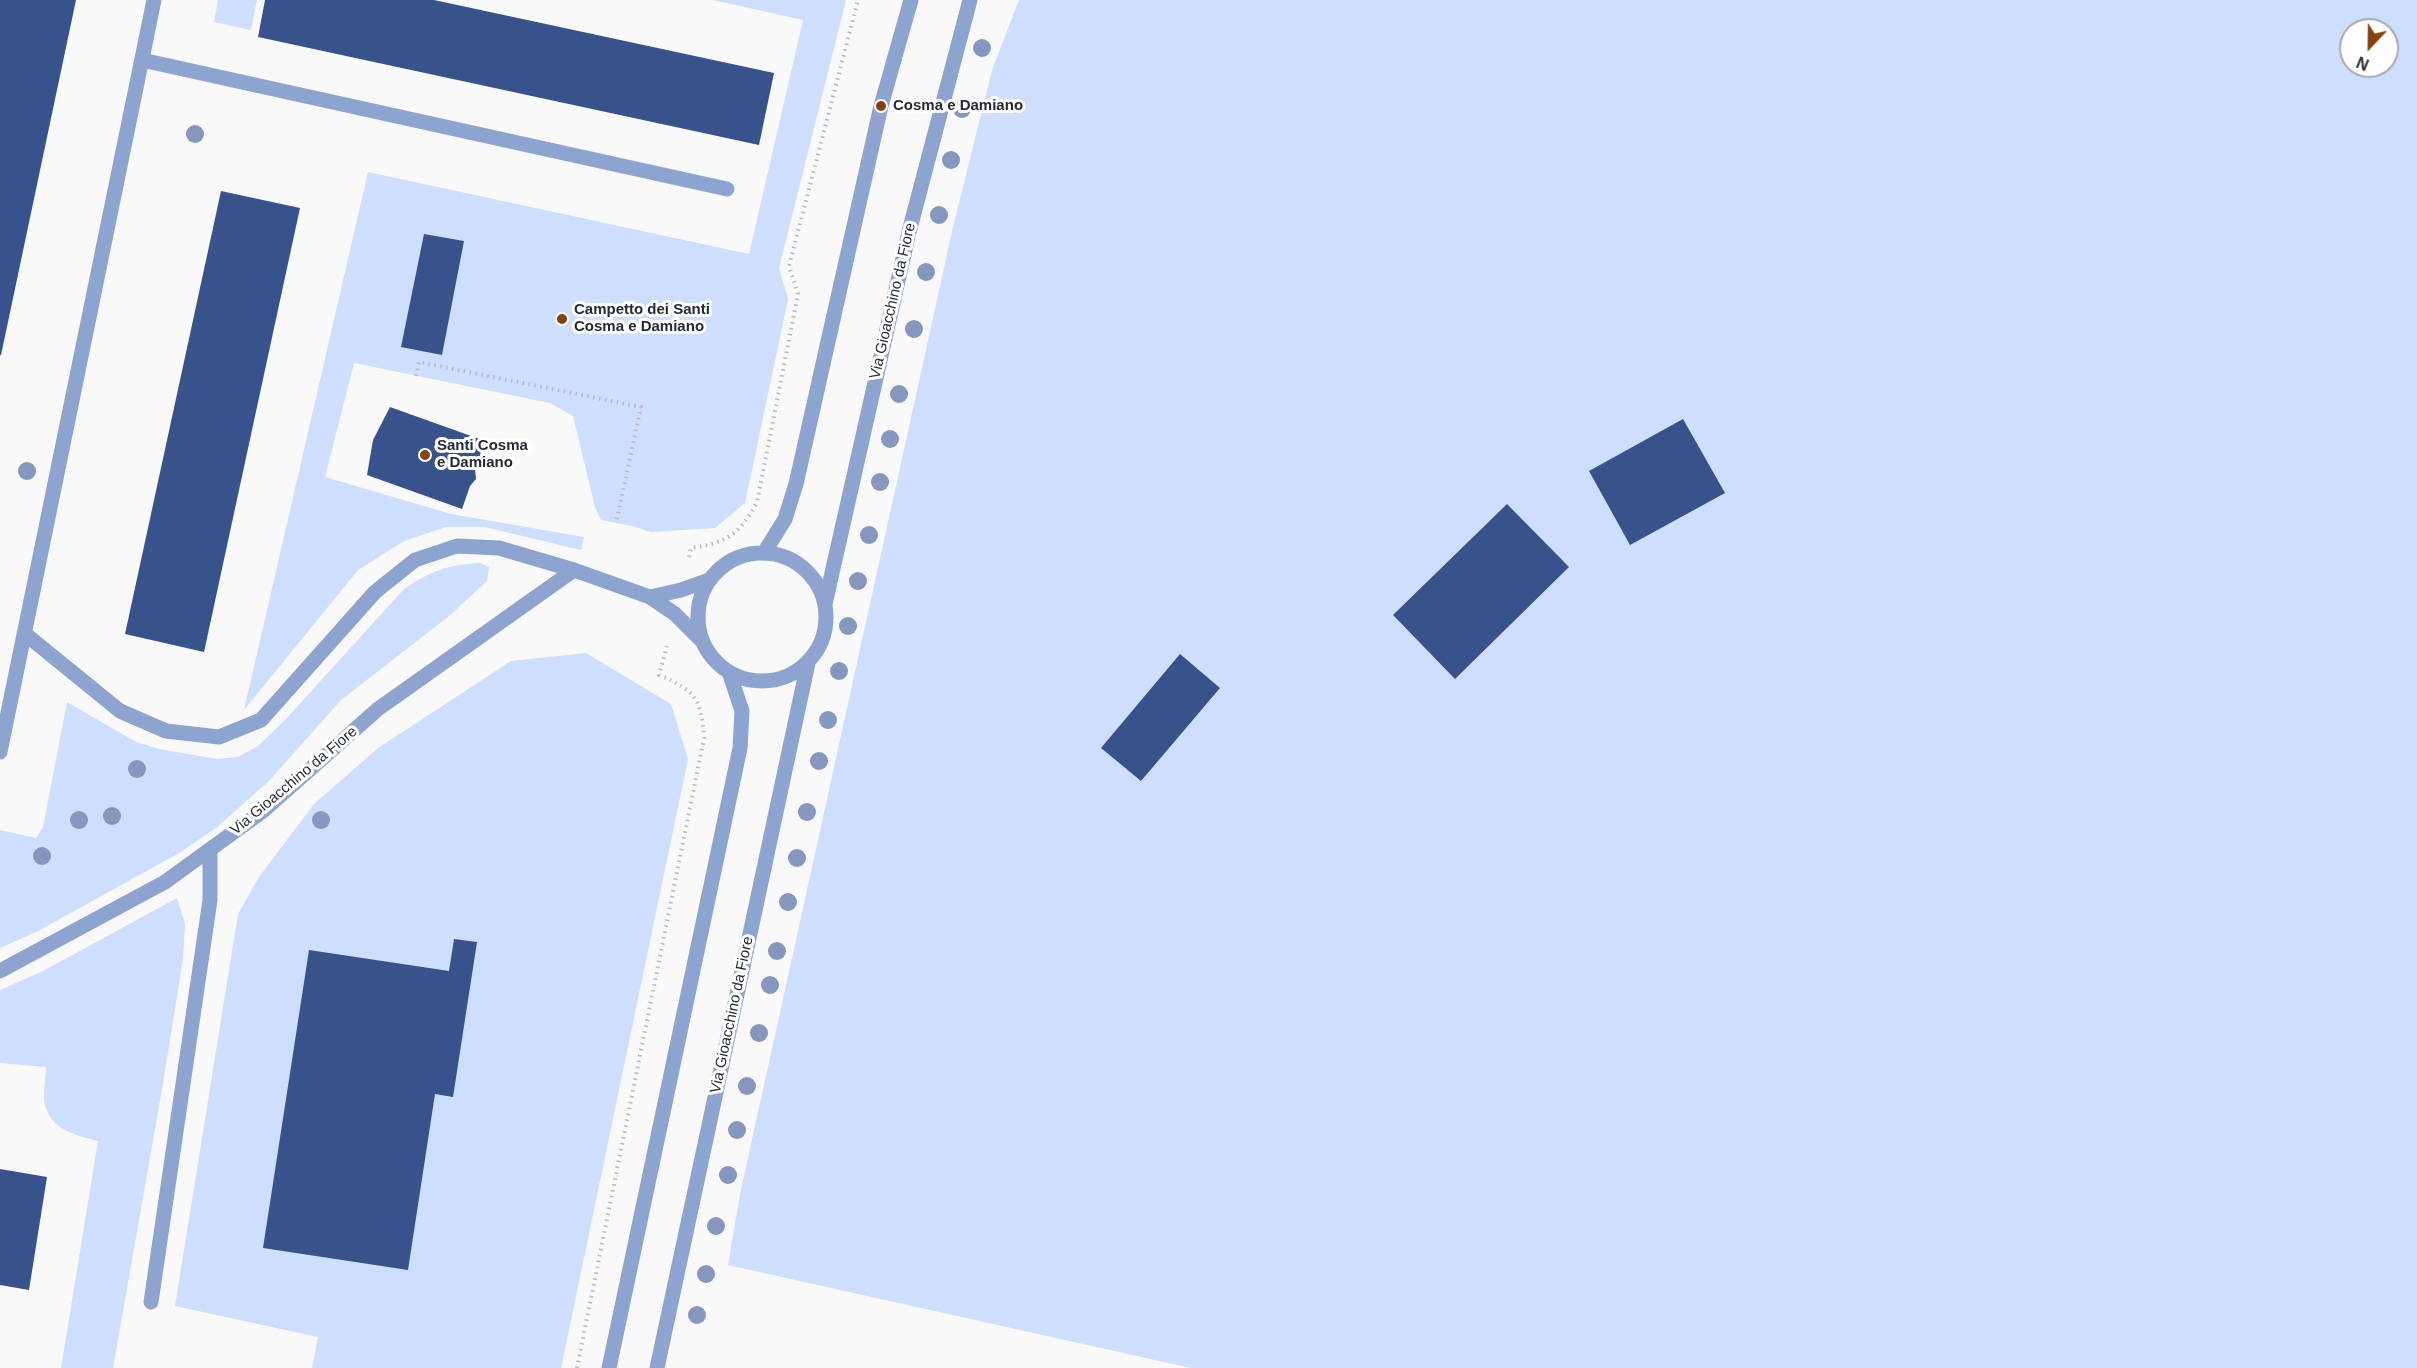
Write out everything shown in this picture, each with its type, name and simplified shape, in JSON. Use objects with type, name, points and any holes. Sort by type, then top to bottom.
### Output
[{"type":"street","points":[[0,752],[154,0]]},
{"type":"street","points":[[764,553],[785,519],[796,484],[880,106],[910,0]]},
{"type":"street","name":"Via Gioacchino da Fiore","points":[[825,604],[909,232],[970,0]]},
{"type":"street","points":[[142,60],[727,189]]},
{"type":"street","points":[[24,633],[120,711],[166,731],[219,737],[261,720],[375,592],[415,560],[457,546],[499,549],[574,570],[650,597],[675,614],[702,641],[713,659],[729,672],[749,680],[770,681],[790,675],[808,663],[819,646],[825,625],[825,604],[817,584],[803,568],[785,557],[764,553],[743,555],[724,564],[709,580],[700,599],[697,620],[702,641]]},
{"type":"street","name":"Via Gioacchino da Fiore","points":[[0,970],[165,882],[263,811],[378,709],[574,570]]},
{"type":"street","points":[[650,597],[681,590],[709,580]]},
{"type":"street","name":"Via Gioacchino da Fiore","points":[[657,1368],[808,663]]},
{"type":"street","points":[[609,1368],[740,748],[742,711],[729,672]]},
{"type":"street","points":[[151,1302],[210,900],[210,850]]},
{"type":"path","points":[[681,590],[691,548],[712,545],[731,537],[747,520],[757,502],[798,294],[789,266],[858,0]]},
{"type":"path","points":[[416,376],[419,362],[641,407],[616,523]]},
{"type":"path","points":[[577,1368],[704,738],[702,717],[696,699],[682,685],[659,675],[675,614]]},
{"type":"shaded area","points":[[218,0],[257,0],[251,30],[214,22]]},
{"type":"shaded area","points":[[713,0],[846,0],[779,268],[788,299],[745,503],[715,528],[651,532],[601,520],[595,507],[573,416],[550,403],[354,363],[325,477],[451,514],[584,537],[581,550],[485,527],[446,527],[404,541],[358,570],[244,710],[368,172],[749,254],[803,20]]},
{"type":"shaded area","points":[[1019,0],[2417,0],[2417,1368],[1191,1368],[728,1265],[740,1194],[953,227],[992,70]]},
{"type":"shaded area","points":[[480,563],[489,567],[487,581],[449,616],[341,700],[269,781],[216,828],[179,853],[38,931],[0,948],[0,830],[36,838],[43,827],[67,702],[136,742],[159,749],[217,759],[238,757],[258,746],[286,719],[404,589],[440,570],[458,565]]},
{"type":"shaded area","points":[[586,653],[671,704],[688,759],[561,1368],[312,1368],[318,1337],[175,1306],[238,914],[259,877],[314,804],[378,748],[511,661]]},
{"type":"shaded area","points":[[177,898],[185,924],[183,959],[113,1368],[61,1368],[98,1141],[66,1130],[53,1121],[48,1114],[44,1101],[46,1067],[0,1063],[0,990],[43,971]]},
{"type":"building","points":[[0,0],[76,0],[1,355],[0,355]]},
{"type":"building","points":[[265,0],[434,0],[774,73],[759,145],[258,37]]},
{"type":"building","points":[[221,191],[300,208],[204,652],[125,634]]},
{"type":"building","points":[[424,234],[464,241],[442,355],[401,347]]},
{"type":"building","name":"Santi Cosma e Damiano","points":[[390,407],[485,441],[475,469],[476,479],[470,486],[462,509],[367,475],[373,440]]},
{"type":"building","points":[[1683,419],[1725,493],[1630,545],[1589,471]]},
{"type":"building","points":[[1507,504],[1569,567],[1455,679],[1393,615]]},
{"type":"building","points":[[1180,654],[1220,688],[1141,781],[1101,748]]},
{"type":"building","points":[[454,939],[477,942],[453,1097],[435,1094],[408,1270],[263,1248],[309,950],[449,971]]},
{"type":"building","points":[[0,1169],[47,1177],[29,1290],[0,1285]]},
{"type":"place","name":"Cosma e Damiano","points":[[881,106]]},
{"type":"place","name":"Campetto dei Santi Cosma e Damiano","points":[[562,319]]},
{"type":"place","name":"Santi Cosma e Damiano","points":[[425,455]]}]
